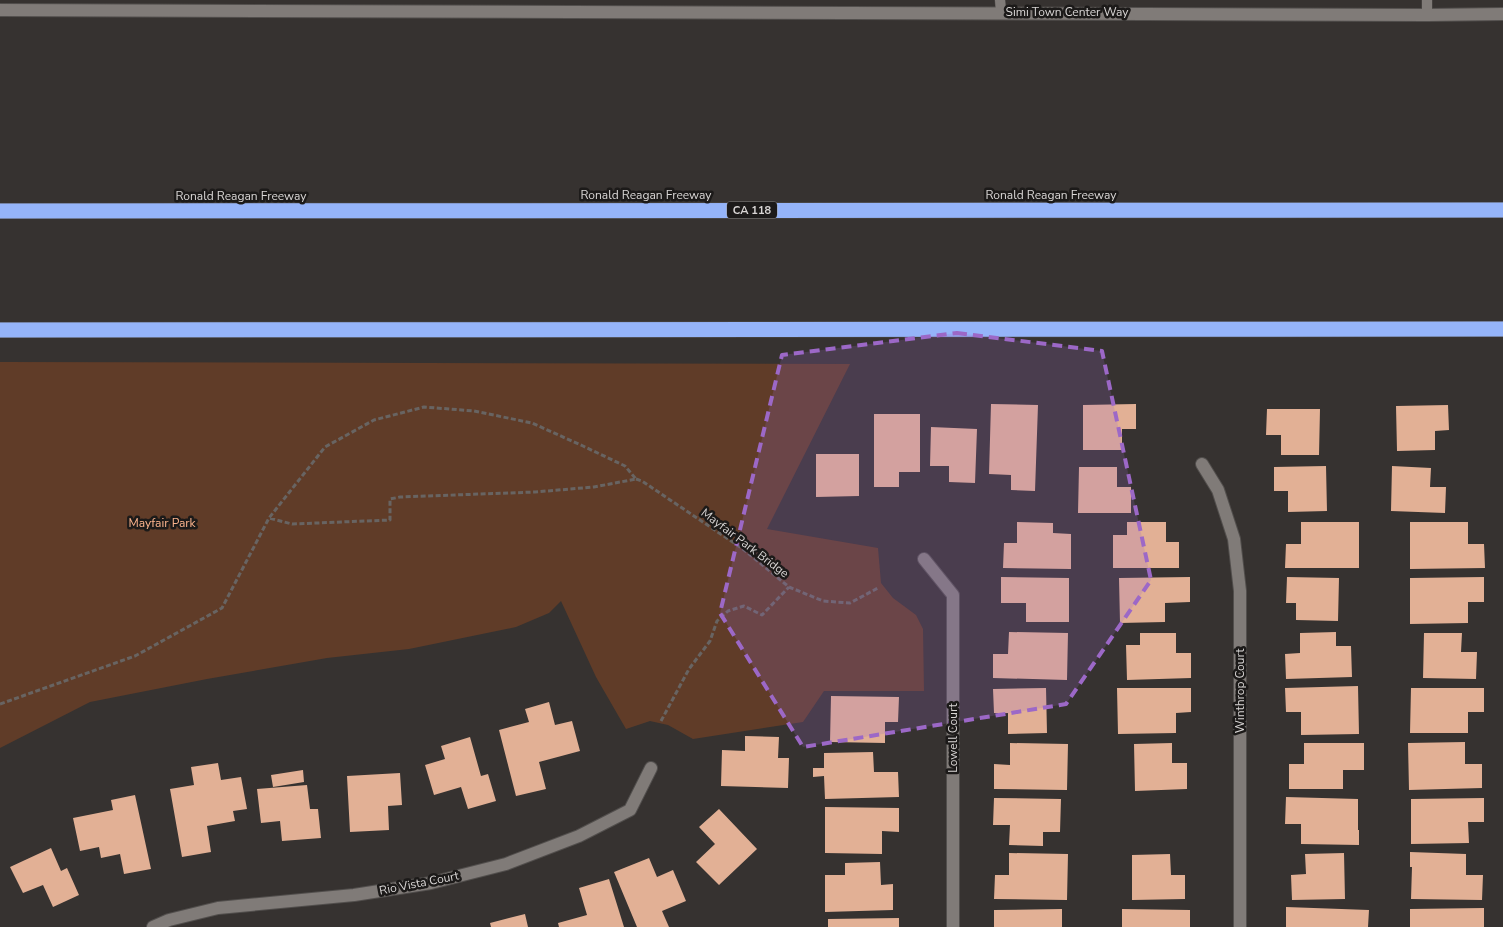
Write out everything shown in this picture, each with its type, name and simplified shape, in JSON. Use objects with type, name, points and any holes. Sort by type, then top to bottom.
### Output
[{"type":"highway","name":"Ronald Reagan Freeway","points":[[0,211],[1503,210]]},
{"type":"highway","points":[[0,330],[1503,329]]},
{"type":"street","name":"Simi Town Center Way","points":[[0,10],[255,4],[1001,6],[1427,15],[1503,14]]},
{"type":"street","name":"Winthrop Court","points":[[1202,464],[1218,490],[1234,539],[1240,591],[1240,927]]},
{"type":"street","name":"Lowell Court","points":[[924,559],[953,595],[953,927]]},
{"type":"street","name":"Rio Vista Court","points":[[153,927],[169,920],[218,908],[354,895],[421,885],[506,864],[579,836],[630,810],[651,768]]},
{"type":"lane","points":[[1427,15],[1428,0]]},
{"type":"path","name":"Mayfair Park Bridge","points":[[0,704],[135,656],[222,608],[269,518],[325,447],[374,420],[424,406],[474,410],[532,423],[625,466],[636,478],[743,549],[789,587],[823,601],[850,603],[878,588]]},
{"type":"path","points":[[269,518],[292,524],[390,520],[390,499],[400,497],[535,492],[594,486],[636,478]]},
{"type":"path","points":[[661,721],[689,669],[710,640],[718,621],[728,611],[744,606],[762,615],[789,587]]},
{"type":"highlighted area","points":[[957,333],[1102,351],[1151,580],[1066,704],[803,747],[720,613],[782,355]]},
{"type":"green space","name":"Mayfair Park","points":[[0,362],[850,364],[767,529],[878,548],[881,583],[893,598],[916,615],[923,629],[924,691],[824,691],[803,722],[693,739],[668,725],[650,721],[626,729],[596,677],[561,601],[549,613],[516,627],[409,649],[327,658],[90,702],[0,748]]},
{"type":"building","points":[[991,404],[1038,405],[1035,491],[1011,490],[1011,475],[989,474]]},
{"type":"building","points":[[1136,404],[1136,429],[1122,429],[1122,450],[1083,450],[1083,405]]},
{"type":"building","points":[[1448,405],[1449,430],[1435,431],[1435,450],[1397,451],[1396,406]]},
{"type":"building","points":[[1267,409],[1320,409],[1319,455],[1281,455],[1281,435],[1266,435]]},
{"type":"building","points":[[874,414],[920,414],[920,472],[899,472],[899,487],[874,487]]},
{"type":"building","points":[[931,427],[977,429],[975,483],[949,482],[949,466],[930,466]]},
{"type":"building","points":[[816,454],[859,454],[859,496],[816,497]]},
{"type":"building","points":[[1326,466],[1327,511],[1288,512],[1288,491],[1274,491],[1274,467]]},
{"type":"building","points":[[1392,466],[1431,468],[1430,487],[1446,487],[1445,513],[1391,511]]},
{"type":"building","points":[[1079,467],[1117,467],[1117,487],[1131,487],[1131,513],[1078,513]]},
{"type":"building","points":[[1017,522],[1053,523],[1053,533],[1071,534],[1071,569],[1003,568],[1004,543],[1017,543]]},
{"type":"building","points":[[1127,522],[1166,522],[1166,542],[1179,542],[1179,568],[1113,568],[1113,535],[1127,535]]},
{"type":"building","points":[[1301,522],[1359,522],[1359,568],[1285,568],[1286,544],[1301,544]]},
{"type":"building","points":[[1410,522],[1468,522],[1468,544],[1484,544],[1485,568],[1410,569]]},
{"type":"building","points":[[1001,577],[1069,578],[1069,622],[1026,622],[1026,603],[1001,603]]},
{"type":"building","points":[[1190,577],[1190,602],[1165,603],[1165,622],[1120,623],[1119,578]]},
{"type":"building","points":[[1287,577],[1339,578],[1338,621],[1296,620],[1296,603],[1286,603]]},
{"type":"building","points":[[1484,577],[1484,602],[1468,602],[1468,623],[1410,624],[1410,578]]},
{"type":"building","points":[[1009,632],[1068,633],[1067,680],[993,678],[993,654],[1008,654]]},
{"type":"building","points":[[1336,632],[1336,646],[1351,646],[1352,677],[1286,679],[1285,654],[1300,653],[1300,633]]},
{"type":"building","points":[[1140,633],[1176,633],[1176,653],[1191,653],[1191,678],[1127,680],[1126,645],[1140,645]]},
{"type":"building","points":[[1424,633],[1462,633],[1461,652],[1477,652],[1476,679],[1423,678]]},
{"type":"building","points":[[1358,686],[1359,734],[1301,735],[1301,712],[1286,712],[1285,688]]},
{"type":"building","points":[[1046,688],[1047,733],[1008,734],[1008,713],[994,713],[993,689]]},
{"type":"building","points":[[1117,688],[1191,688],[1191,712],[1176,713],[1176,733],[1118,734]]},
{"type":"building","points":[[1411,688],[1484,688],[1484,712],[1468,712],[1468,733],[1410,733]]},
{"type":"building","points":[[831,696],[899,697],[898,722],[885,722],[885,743],[830,742]]},
{"type":"building","points":[[549,702],[555,725],[572,721],[580,751],[539,762],[546,789],[516,796],[499,730],[529,722],[525,709]]},
{"type":"building","points":[[745,736],[779,737],[778,758],[789,758],[788,788],[721,786],[722,750],[745,751]]},
{"type":"building","points":[[470,737],[481,776],[488,774],[496,801],[468,809],[461,787],[434,795],[425,765],[445,759],[441,746]]},
{"type":"building","points":[[1465,742],[1465,764],[1482,764],[1482,788],[1409,790],[1408,743]]},
{"type":"building","points":[[1010,743],[1068,744],[1067,790],[994,789],[994,764],[1010,765]]},
{"type":"building","points":[[1172,743],[1172,763],[1187,763],[1187,789],[1135,791],[1134,744]]},
{"type":"building","points":[[1304,743],[1364,743],[1364,770],[1343,770],[1343,789],[1289,789],[1289,764],[1304,764]]},
{"type":"building","points":[[873,752],[874,772],[898,772],[899,797],[825,799],[824,776],[813,777],[813,768],[824,768],[824,753]]},
{"type":"building","points":[[218,763],[221,780],[241,777],[247,809],[233,811],[235,821],[207,826],[211,852],[182,857],[170,789],[194,785],[191,767]]},
{"type":"building","points":[[303,770],[304,782],[273,787],[271,775]]},
{"type":"building","points":[[400,773],[402,805],[388,806],[389,830],[350,832],[347,776]]},
{"type":"building","points":[[307,785],[310,809],[318,809],[321,838],[282,841],[280,821],[261,823],[257,789]]},
{"type":"building","points":[[135,795],[151,869],[124,874],[120,854],[101,858],[99,847],[80,851],[73,818],[113,810],[111,800]]},
{"type":"building","points":[[1286,797],[1358,799],[1359,845],[1301,844],[1301,824],[1285,824]]},
{"type":"building","points":[[994,798],[1061,799],[1060,832],[1043,832],[1043,846],[1009,845],[1010,825],[993,825]]},
{"type":"building","points":[[1484,798],[1484,822],[1468,822],[1469,843],[1411,844],[1411,799]]},
{"type":"building","points":[[825,807],[899,808],[899,832],[882,831],[882,854],[825,853]]},
{"type":"building","points":[[719,809],[757,849],[719,885],[696,862],[715,844],[699,827]]},
{"type":"building","points":[[51,848],[61,871],[67,868],[79,895],[53,907],[43,885],[23,893],[10,867]]},
{"type":"building","points":[[1410,852],[1466,854],[1466,875],[1483,875],[1482,900],[1411,899],[1412,867],[1410,867]]},
{"type":"building","points":[[1009,853],[1068,854],[1067,900],[994,899],[995,875],[1009,875]]},
{"type":"building","points":[[1344,853],[1345,899],[1292,900],[1291,875],[1306,874],[1305,854]]},
{"type":"building","points":[[1170,854],[1171,875],[1185,875],[1185,899],[1132,900],[1132,855]]},
{"type":"building","points":[[649,858],[657,877],[673,870],[686,901],[662,911],[669,927],[637,927],[614,872]]},
{"type":"building","points":[[880,862],[881,885],[893,884],[893,910],[825,912],[825,875],[845,875],[845,863]]},
{"type":"building","points":[[609,879],[624,927],[559,927],[558,923],[587,915],[579,888]]},
{"type":"building","points":[[1286,907],[1369,910],[1368,927],[1286,927]]},
{"type":"building","points":[[1484,908],[1484,927],[1410,927],[1410,909]]},
{"type":"building","points":[[1062,909],[1062,927],[994,927],[994,910]]},
{"type":"building","points":[[1122,909],[1190,910],[1190,927],[1122,927]]},
{"type":"building","points":[[525,914],[528,927],[491,927],[490,923]]},
{"type":"building","points":[[899,918],[899,927],[828,927],[828,919]]}]
